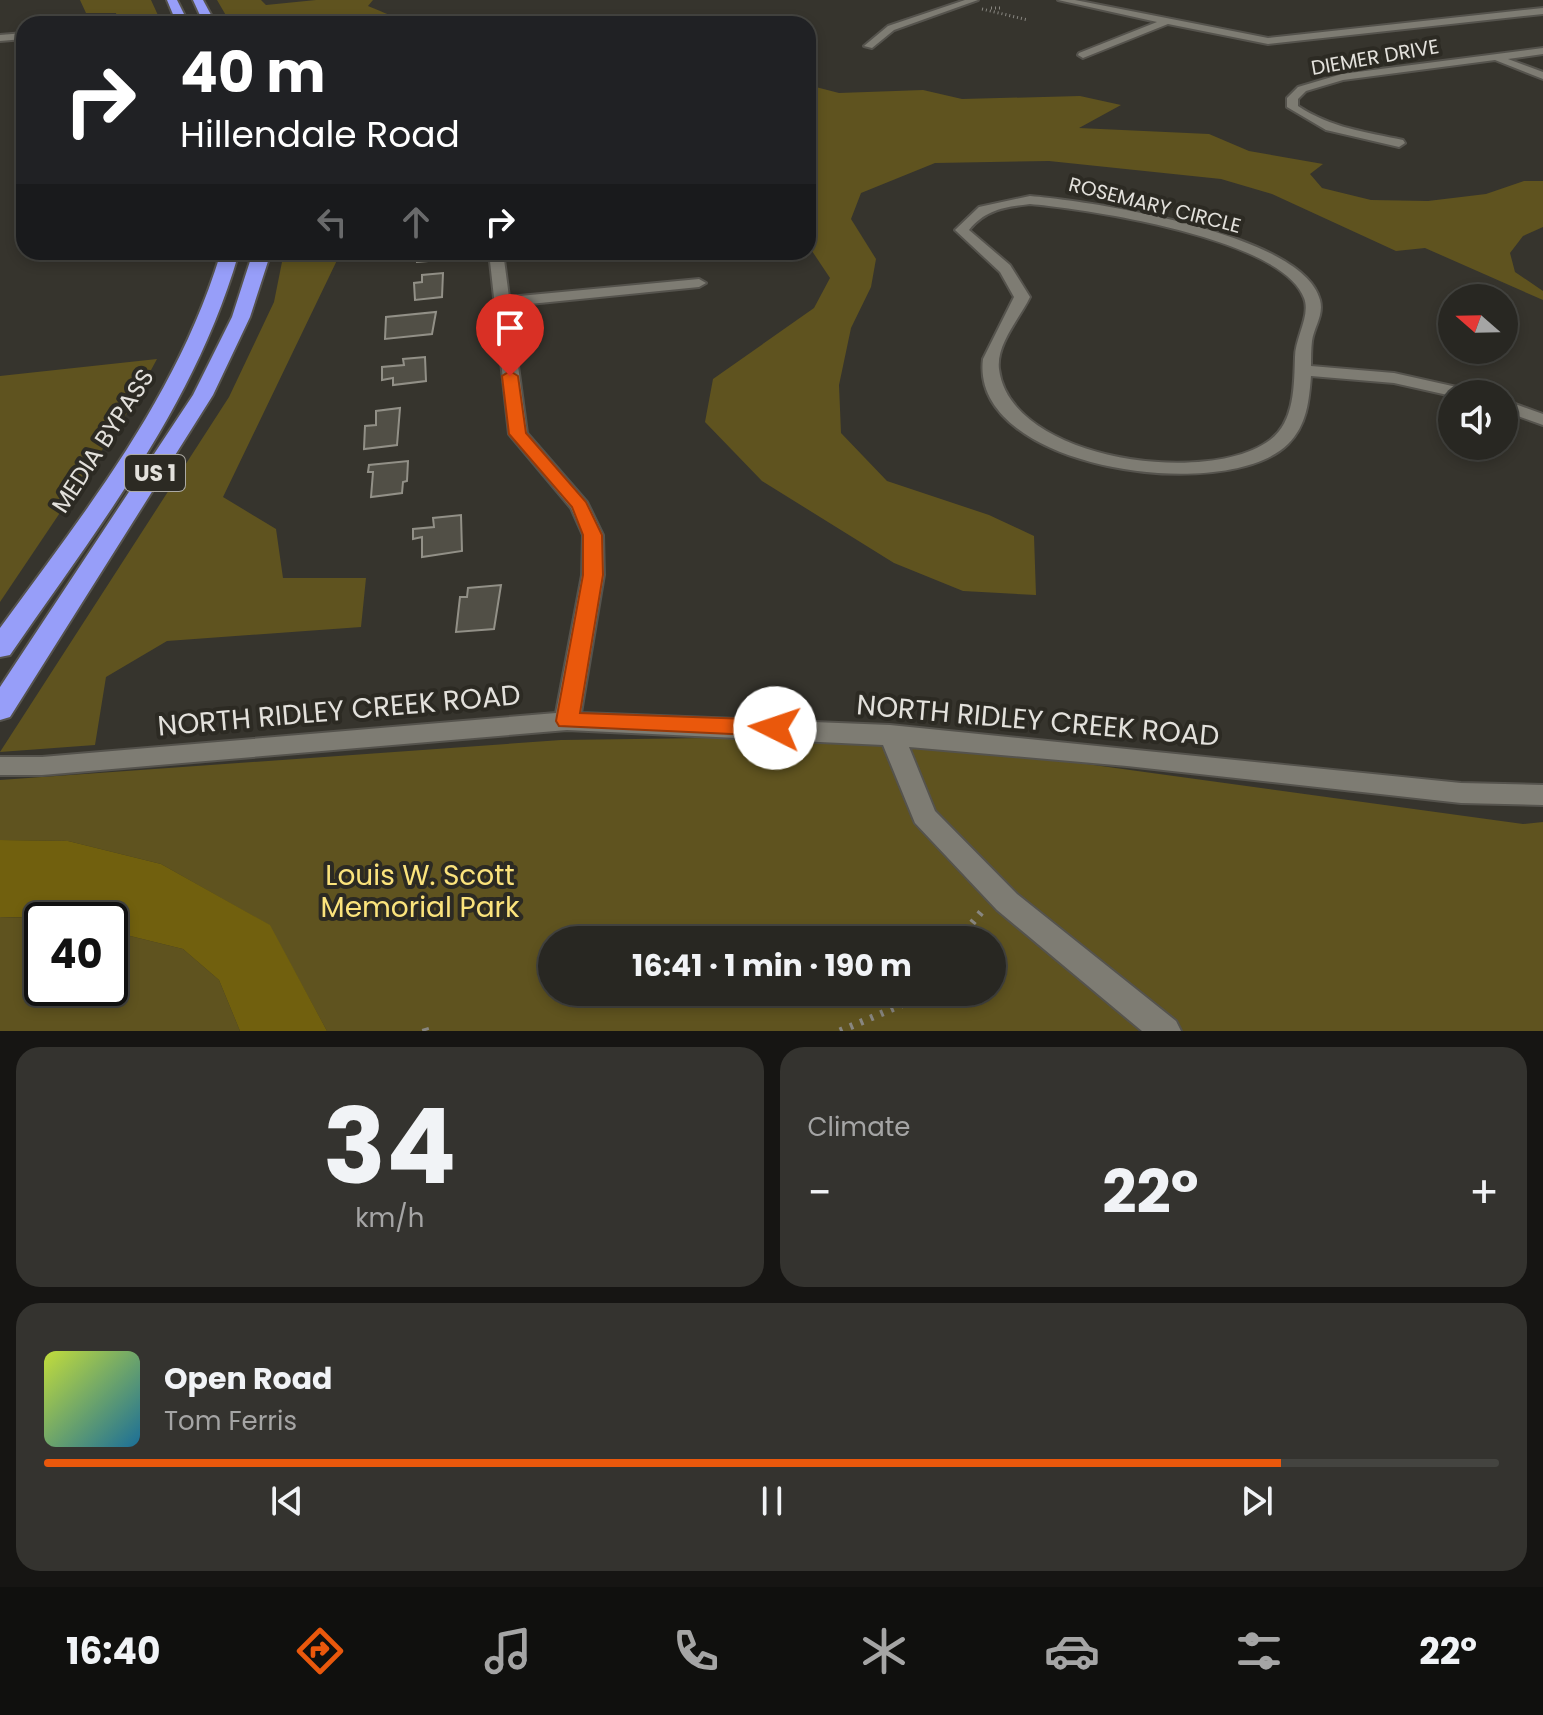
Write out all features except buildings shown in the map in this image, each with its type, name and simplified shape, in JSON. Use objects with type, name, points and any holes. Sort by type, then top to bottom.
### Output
[{"type":"highway","name":"MEDIA BYPASS","points":[[0,648],[108,492],[169,397],[209,319],[227,260]]},
{"type":"highway","name":"US 1","points":[[0,710],[203,395],[241,317],[259,260]]},
{"type":"street","points":[[869,46],[891,28],[974,0]]},
{"type":"street","points":[[1062,0],[1268,41],[1543,11]]},
{"type":"street","points":[[1535,0],[1543,1]]},
{"type":"street","points":[[1083,55],[1167,21]]},
{"type":"street","name":"DIEMER DRIVE","points":[[1399,143],[1366,138],[1322,125],[1293,107],[1292,98],[1302,89],[1342,77],[1543,51]]},
{"type":"street","points":[[1494,57],[1543,76]]},
{"type":"street","name":"ROSEMARY CIRCLE","points":[[1030,200],[1070,202],[1172,225],[1258,252],[1293,271],[1311,294],[1314,314],[1304,340],[1302,370],[1303,394],[1297,421],[1276,445],[1242,463],[1190,468],[1122,462],[1060,449],[1025,428],[997,396],[990,366],[1022,297],[1019,285],[1002,265],[977,247],[962,230],[973,214],[997,204],[1030,200]]},
{"type":"street","points":[[497,260],[518,434],[580,506],[593,535],[593,575],[567,721]]},
{"type":"street","points":[[504,302],[699,283]]},
{"type":"street","points":[[1302,370],[1394,378],[1438,388]]},
{"type":"street","points":[[1518,410],[1543,420]]},
{"type":"street","name":"NORTH RIDLEY CREEK ROAD","points":[[0,766],[42,766],[567,721],[718,724],[890,734],[1461,793],[1543,795]]},
{"type":"street","points":[[890,734],[908,769],[924,816],[998,893],[1165,1031]]},
{"type":"path","points":[[962,4],[1028,20]]},
{"type":"path","points":[[982,9],[1003,8]]},
{"type":"path","points":[[970,926],[998,893]]},
{"type":"path","points":[[840,1031],[899,1006]]},
{"type":"green space","points":[[80,0],[151,0],[158,16],[117,16],[116,13],[86,13]]},
{"type":"green space","points":[[217,0],[261,0],[266,5],[316,0],[373,0],[368,6],[392,16],[226,16]]},
{"type":"green space","points":[[816,87],[839,93],[923,90],[962,99],[1080,96],[1121,105],[1079,128],[1209,134],[1249,151],[1323,164],[1310,174],[1322,188],[1371,200],[1428,201],[1486,194],[1524,181],[1543,181],[1543,227],[1523,236],[1510,253],[1515,272],[1543,291],[1543,300],[1518,289],[1518,284],[1507,284],[1425,248],[1396,251],[1272,194],[1221,179],[1049,161],[935,163],[861,193],[851,219],[876,259],[871,287],[851,328],[839,385],[841,433],[887,481],[989,515],[1034,536],[1036,595],[963,591],[894,563],[762,481],[705,422],[713,379],[814,308],[830,278],[816,257]]},
{"type":"green space","points":[[282,260],[337,260],[223,497],[276,529],[283,578],[366,578],[361,627],[167,641],[106,677],[95,745],[0,752],[229,397],[274,302]]},
{"type":"green space","points":[[157,359],[131,407],[0,602],[0,376]]},
{"type":"green space","name":"Louis W. Scott Memorial Park","points":[[781,737],[970,748],[1523,824],[1543,822],[1543,1031],[327,1031],[269,925],[161,864],[68,841],[0,840],[0,780],[561,740]]},
{"type":"green space","points":[[0,917],[24,918],[24,1006],[128,1006],[128,935],[183,949],[219,980],[240,1031],[0,1031]]},
{"type":"shaded area","points":[[0,840],[68,841],[161,864],[270,925],[327,1031],[240,1031],[219,980],[183,949],[128,935],[128,902],[24,902],[24,918],[0,917]]},
{"type":"route","points":[[510,376],[518,434],[580,506],[593,535],[593,575],[567,721],[775,728]]}]
